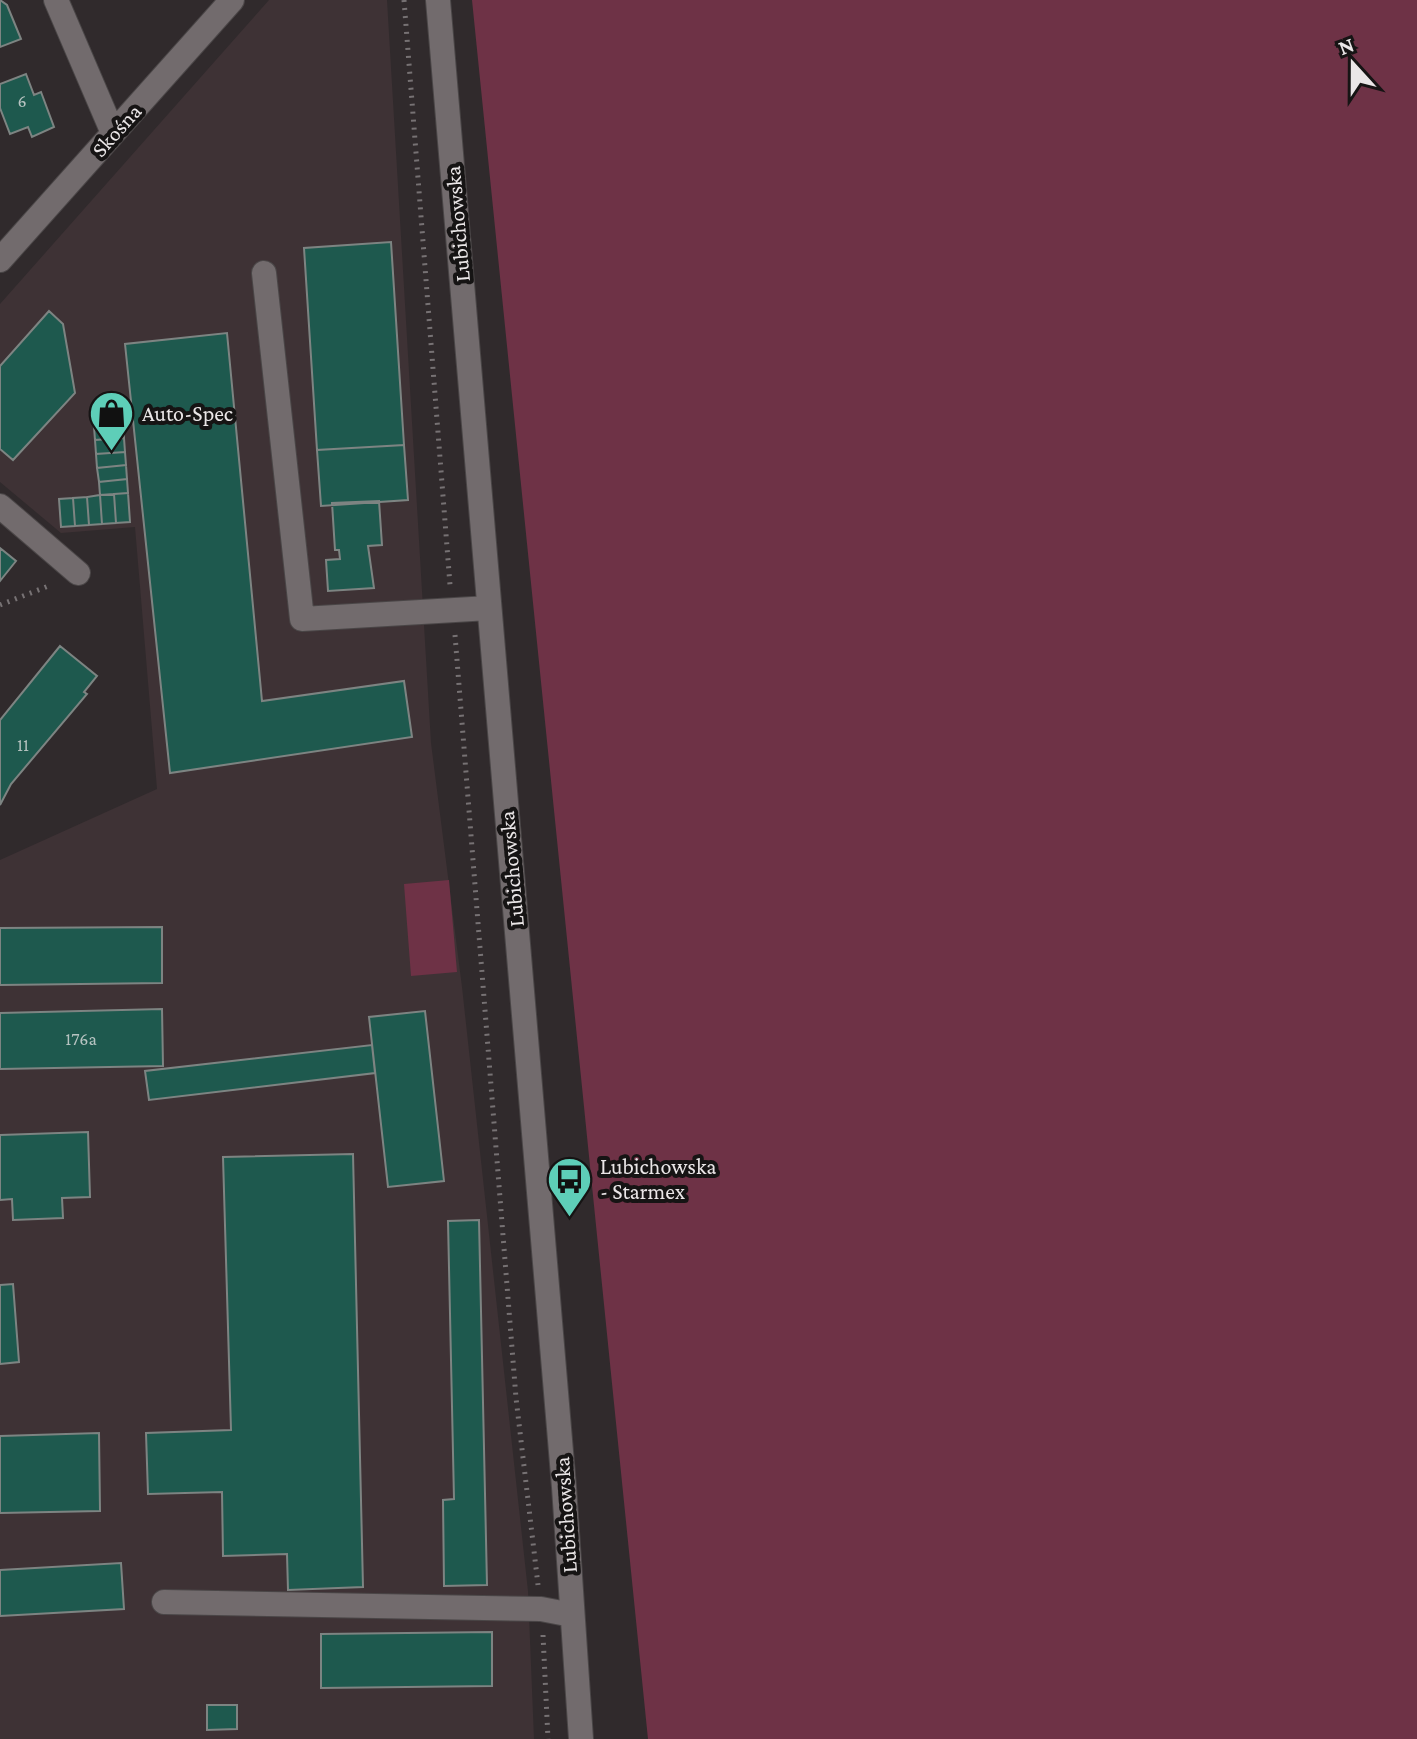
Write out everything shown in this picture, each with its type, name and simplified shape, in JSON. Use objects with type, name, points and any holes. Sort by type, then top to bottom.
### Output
[{"type":"street","points":[[56,0],[113,133]]},
{"type":"street","name":"Skośna","points":[[0,260],[232,0]]},
{"type":"street","name":"Lubichowska","points":[[438,0],[581,1739]]},
{"type":"street","points":[[264,273],[302,619],[489,608]]},
{"type":"street","points":[[0,506],[76,571]]},
{"type":"street","points":[[164,1602],[541,1609],[572,1615]]},
{"type":"path","points":[[404,0],[516,1398],[541,1609],[548,1739]]},
{"type":"path","points":[[0,605],[62,581],[76,571]]},
{"type":"shaded area","points":[[269,0],[387,0],[431,743],[462,987],[528,1591],[534,1739],[0,1739],[0,860],[157,789],[135,527],[61,533],[0,482],[0,304]]},
{"type":"shaded area","points":[[472,0],[1417,0],[1417,1739],[648,1739]]},
{"type":"shaded area","points":[[449,880],[457,972],[411,976],[404,884]]},
{"type":"building","points":[[0,0],[7,5],[21,39],[0,47]]},
{"type":"building","points":[[26,74],[34,95],[41,92],[54,127],[32,137],[28,127],[10,134],[0,108],[0,84]]},
{"type":"building","points":[[391,242],[404,445],[317,450],[304,248]]},
{"type":"building","points":[[49,311],[63,324],[75,393],[13,460],[0,449],[0,366]]},
{"type":"building","points":[[227,333],[262,701],[404,681],[412,737],[170,773],[125,344]]},
{"type":"building","points":[[121,410],[123,424],[94,427],[93,412]]},
{"type":"building","points":[[123,424],[124,438],[95,440],[94,427]]},
{"type":"building","points":[[124,438],[125,452],[96,454],[95,440]]},
{"type":"building","points":[[404,445],[408,500],[321,506],[317,450]]},
{"type":"building","points":[[125,452],[126,465],[97,468],[96,454]]},
{"type":"building","points":[[126,465],[127,479],[99,482],[97,468]]},
{"type":"building","points":[[127,479],[128,493],[100,495],[99,482]]},
{"type":"building","points":[[128,493],[130,522],[116,523],[114,494]]},
{"type":"building","points":[[114,494],[116,523],[102,524],[100,495]]},
{"type":"building","points":[[100,495],[102,524],[89,525],[87,497]]},
{"type":"building","points":[[87,497],[89,525],[75,526],[73,498]]},
{"type":"building","points":[[73,498],[75,526],[61,527],[59,499]]},
{"type":"building","points":[[379,501],[382,545],[368,546],[374,588],[328,591],[326,560],[340,559],[339,550],[335,550],[332,503]]},
{"type":"building","points":[[0,548],[16,561],[0,581]]},
{"type":"building","points":[[60,646],[97,676],[84,692],[87,694],[11,784],[0,805],[0,720]]},
{"type":"building","points":[[162,927],[162,983],[0,985],[0,928]]},
{"type":"building","points":[[162,1009],[163,1066],[0,1069],[0,1013]]},
{"type":"building","points":[[425,1011],[444,1181],[388,1187],[369,1017]]},
{"type":"building","points":[[372,1045],[375,1073],[149,1100],[145,1071]]},
{"type":"building","points":[[88,1132],[90,1197],[62,1198],[63,1218],[13,1220],[12,1199],[0,1200],[0,1135]]},
{"type":"building","points":[[353,1154],[363,1587],[288,1590],[287,1554],[223,1556],[222,1492],[148,1494],[146,1433],[231,1430],[223,1157]]},
{"type":"building","points":[[479,1220],[487,1585],[444,1586],[443,1500],[454,1499],[448,1221]]},
{"type":"building","points":[[13,1284],[19,1362],[0,1364],[0,1285]]},
{"type":"building","points":[[99,1433],[100,1511],[0,1513],[0,1436]]},
{"type":"building","points":[[121,1563],[124,1609],[0,1616],[0,1570]]},
{"type":"building","points":[[492,1632],[492,1686],[321,1688],[321,1634]]},
{"type":"building","points":[[207,1705],[237,1705],[237,1729],[207,1730]]},
{"type":"place","name":"Auto-Spec","points":[[111,452]]},
{"type":"place","name":"Lubichowska - Starmex","points":[[569,1218]]}]
